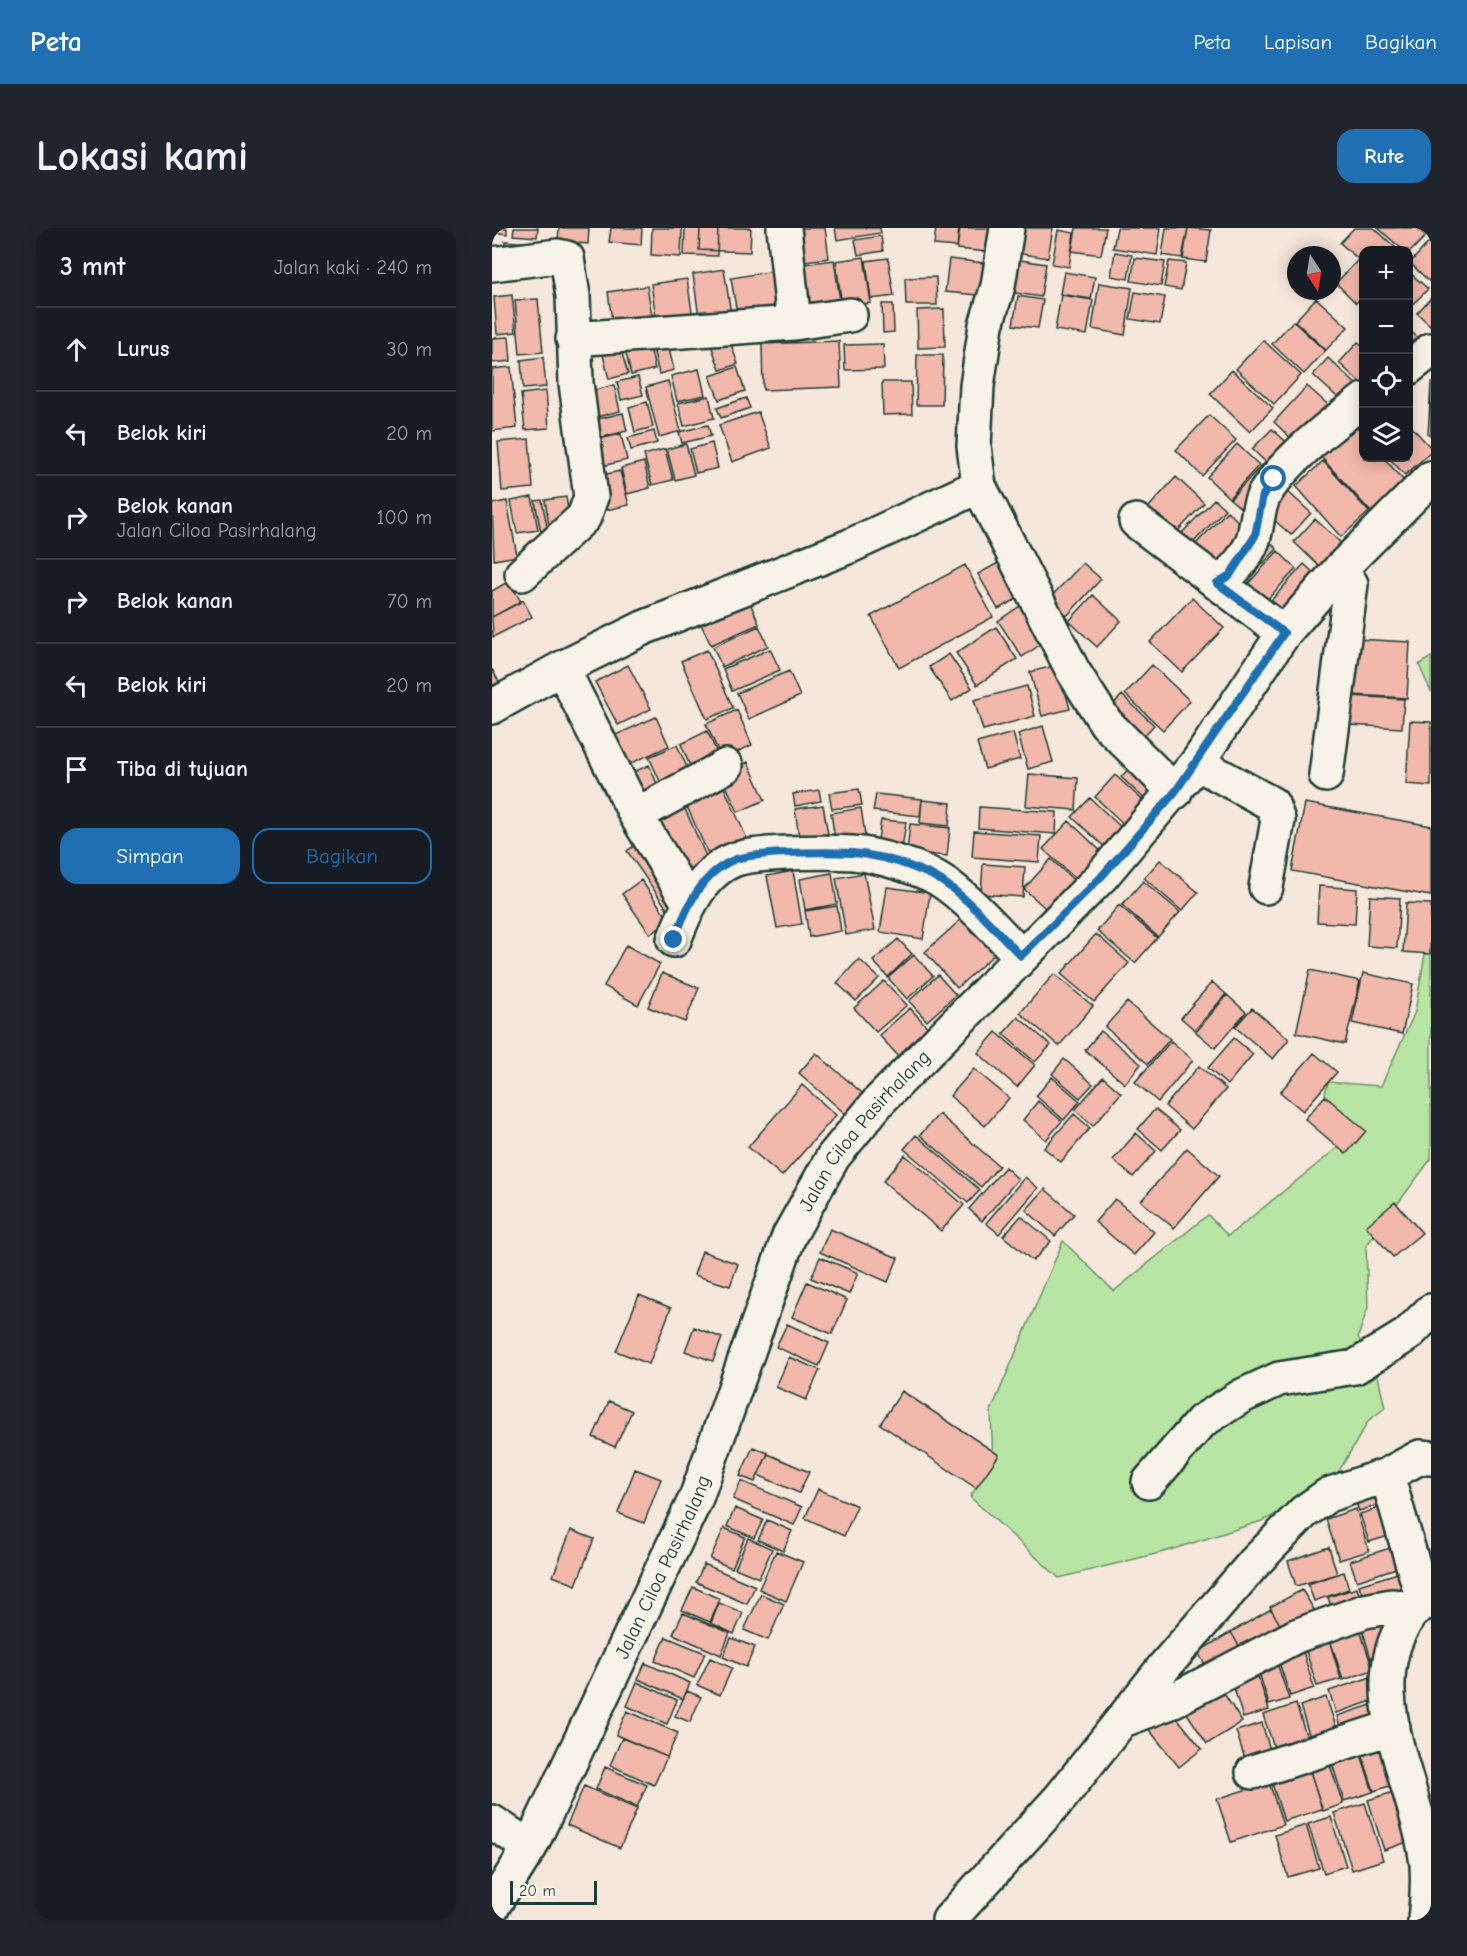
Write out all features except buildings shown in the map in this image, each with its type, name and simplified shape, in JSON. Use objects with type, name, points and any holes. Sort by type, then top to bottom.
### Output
[{"type":"street","points":[[784,228],[794,323]]},
{"type":"street","points":[[1007,228],[998,286],[986,325],[978,386],[974,446],[979,486],[1074,671],[1106,723],[1175,792]]},
{"type":"street","points":[[492,264],[558,256],[567,258],[573,296],[573,339],[591,497],[584,517],[522,574]]},
{"type":"street","points":[[573,339],[794,323],[850,315]]},
{"type":"street","points":[[1413,364],[1431,350]]},
{"type":"street","points":[[1217,583],[1230,575],[1255,536],[1263,495],[1274,479],[1341,417],[1359,404]]},
{"type":"street","name":"Jalan Ciloa Pasirhalang","points":[[492,1907],[530,1847],[696,1498],[758,1319],[799,1216],[833,1157],[880,1100],[1101,877],[1175,792],[1197,763],[1284,633],[1340,569],[1431,478]]},
{"type":"street","points":[[492,707],[562,668],[643,628],[850,546],[979,486]]},
{"type":"street","points":[[1136,521],[1284,633]]},
{"type":"street","points":[[1326,775],[1350,584],[1340,569]]},
{"type":"street","points":[[562,668],[636,815],[689,903]]},
{"type":"street","points":[[1197,763],[1272,804],[1278,820],[1266,887]]},
{"type":"street","points":[[636,815],[726,766]]},
{"type":"street","points":[[674,940],[689,903],[701,886],[736,859],[779,854],[867,854],[931,875],[971,905],[1021,956]]},
{"type":"street","points":[[1149,1482],[1202,1421],[1242,1396],[1279,1379],[1355,1367],[1407,1335],[1431,1311]]},
{"type":"street","points":[[949,1920],[1061,1797],[1219,1602],[1304,1512],[1328,1495],[1387,1475],[1401,1465],[1420,1457],[1431,1458]]},
{"type":"street","points":[[1387,1475],[1422,1605]]},
{"type":"street","points":[[1123,1720],[1168,1703],[1296,1636],[1365,1611],[1392,1606],[1422,1605]]},
{"type":"street","points":[[1422,1605],[1395,1638],[1387,1684],[1392,1727],[1427,1865],[1425,1920]]},
{"type":"street","points":[[1253,1772],[1392,1727]]},
{"type":"street","points":[[492,1822],[530,1847]]},
{"type":"green space","points":[[1431,657],[1431,692],[1419,665]]},
{"type":"green space","points":[[1431,920],[1431,1159],[1366,1246],[1368,1307],[1358,1337],[1378,1376],[1385,1408],[1369,1420],[1332,1483],[1265,1520],[1167,1551],[1059,1578],[970,1497],[993,1462],[991,1411],[1063,1241],[1114,1291],[1208,1215],[1228,1236],[1356,1133],[1325,1094],[1328,1082],[1381,1086],[1415,1012]]},
{"type":"route","points":[[674,940],[689,903],[701,886],[736,859],[779,854],[867,854],[931,875],[971,905],[1021,956],[1101,877],[1175,792],[1284,633],[1217,583],[1230,575],[1255,536],[1263,495],[1274,479]]}]
